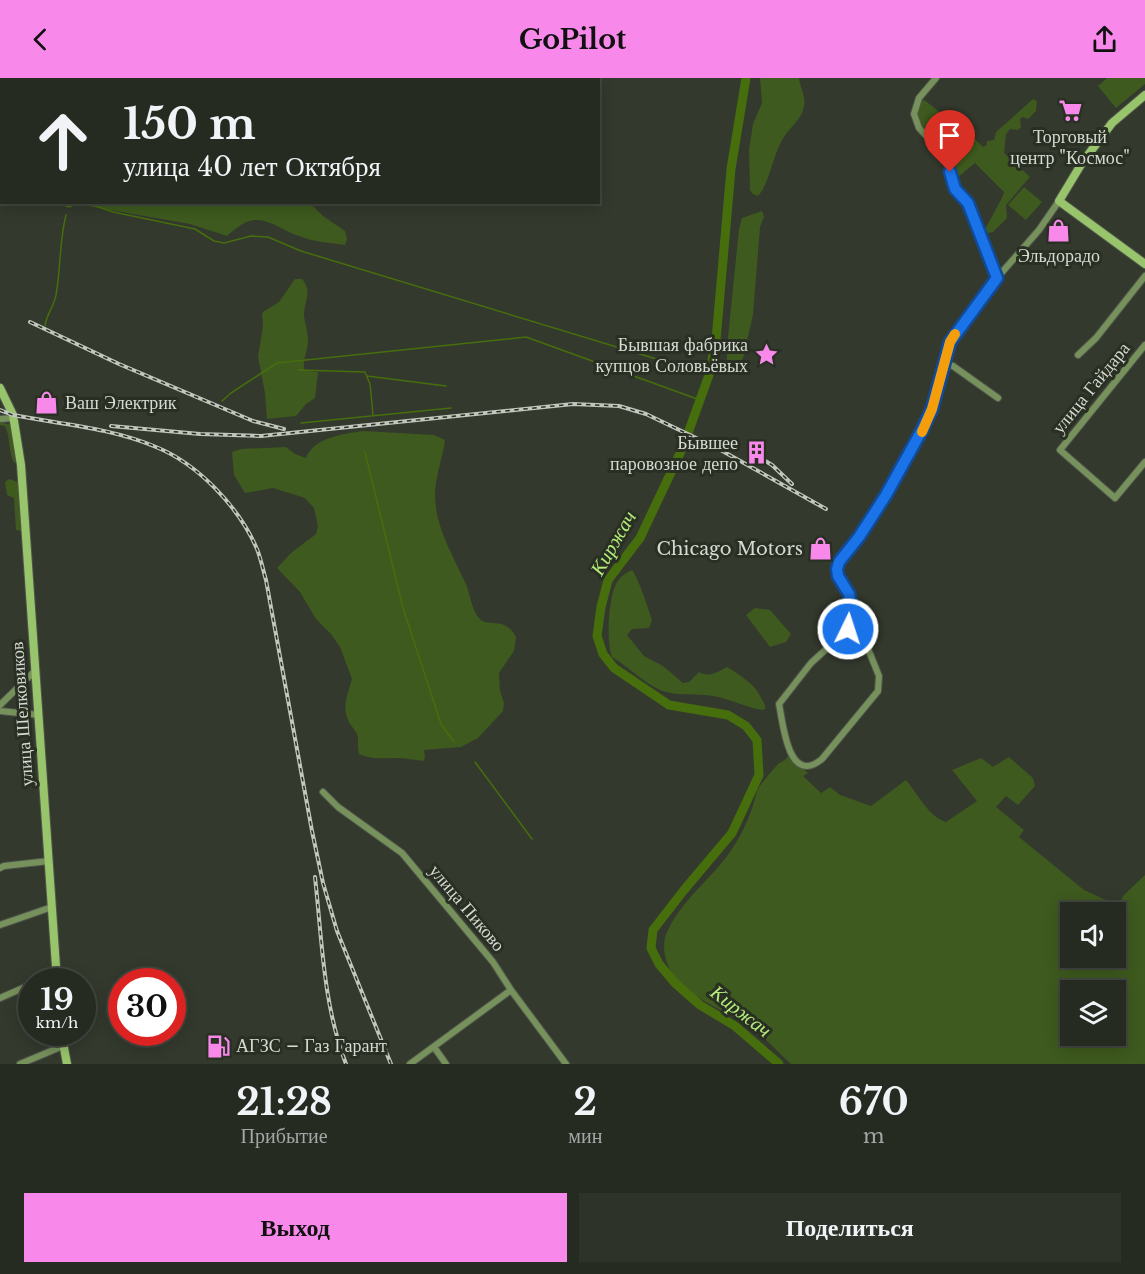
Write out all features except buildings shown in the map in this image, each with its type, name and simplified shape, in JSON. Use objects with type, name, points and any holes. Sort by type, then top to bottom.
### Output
[{"type":"street","points":[[936,78],[919,98],[914,114],[919,128],[945,156],[955,189],[968,203],[997,278]]},
{"type":"street","points":[[852,609],[845,636],[833,643],[811,663],[779,704],[790,754],[806,766],[815,764],[871,700],[880,686],[879,676],[852,609],[849,594],[838,576],[839,562],[865,528],[890,489],[922,430],[932,409],[950,342],[997,278],[1039,230],[1082,163],[1112,123],[1145,94]]},
{"type":"street","points":[[1059,201],[1145,264]]},
{"type":"street","points":[[1078,355],[1096,338],[1145,276]]},
{"type":"street","name":"улица Гайдара","points":[[1145,345],[1060,450],[1115,498],[1145,462]]},
{"type":"street","points":[[944,364],[953,366],[998,398]]},
{"type":"street","name":"улица Шелковиков","points":[[0,388],[14,418],[21,465],[55,968]]},
{"type":"street","points":[[0,419],[14,418]]},
{"type":"street","points":[[0,705],[36,669]]},
{"type":"street","points":[[0,711],[39,715]]},
{"type":"street","name":"улица Пиково","points":[[323,792],[338,807],[402,853],[493,962],[566,1064]]},
{"type":"street","points":[[0,868],[49,861]]},
{"type":"street","points":[[0,925],[52,907]]},
{"type":"street","points":[[0,998],[18,990]]},
{"type":"street","points":[[410,1064],[511,990]]},
{"type":"street","points":[[20,1064],[63,1046],[68,1064]]},
{"type":"street","points":[[434,1047],[446,1064]]},
{"type":"green space","points":[[760,78],[799,78],[804,103],[801,114],[780,144],[766,183],[758,196],[750,190],[749,150],[753,124],[762,103]]},
{"type":"green space","points":[[1107,78],[1145,78],[1145,84],[1116,108],[1098,86]]},
{"type":"green space","points":[[923,99],[946,117],[951,125],[956,124],[983,147],[987,145],[987,141],[994,140],[996,132],[1033,99],[1037,101],[1036,111],[1028,119],[1023,117],[1020,119],[1021,127],[1018,130],[1010,129],[1006,134],[1004,153],[1030,177],[1006,205],[1007,218],[993,232],[984,231],[1004,192],[975,163],[957,178],[954,154],[918,122],[917,112]]},
{"type":"green space","points":[[1024,187],[1042,202],[1026,220],[1008,205]]},
{"type":"green space","points":[[311,204],[323,216],[345,231],[347,239],[345,245],[316,241],[261,220],[244,223],[227,236],[190,224],[82,205]]},
{"type":"green space","points":[[762,211],[764,217],[760,227],[753,315],[743,358],[732,369],[727,368],[727,347],[739,229],[742,218]]},
{"type":"green space","points":[[295,279],[302,279],[307,288],[304,316],[308,340],[304,369],[318,372],[315,398],[306,404],[296,416],[267,419],[258,357],[263,326],[262,315],[279,302]]},
{"type":"green space","points":[[0,422],[11,425],[16,461],[14,463],[7,431],[5,426],[0,425]]},
{"type":"green space","points":[[363,431],[434,435],[445,440],[435,495],[441,529],[467,586],[478,617],[482,621],[506,626],[516,637],[514,651],[499,673],[500,691],[504,703],[503,711],[478,738],[461,747],[424,750],[423,761],[374,758],[359,754],[357,734],[349,722],[346,711],[346,700],[352,679],[340,647],[316,619],[300,592],[277,568],[291,553],[316,534],[318,526],[314,508],[305,498],[273,488],[245,493],[234,475],[232,452],[241,449],[286,447],[306,458],[316,445],[323,441],[339,435]]},
{"type":"green space","points":[[9,479],[18,482],[21,531],[16,530],[14,498],[7,495],[5,482]]},
{"type":"green space","points":[[632,570],[652,620],[649,628],[632,629],[627,635],[644,656],[663,666],[683,683],[689,682],[699,672],[710,674],[727,667],[753,686],[765,705],[765,709],[756,709],[713,696],[666,692],[652,686],[612,657],[609,630],[614,589],[617,582]]},
{"type":"green space","points":[[755,608],[770,610],[791,634],[786,642],[770,647],[746,615]]},
{"type":"green space","points":[[788,756],[808,773],[803,776],[821,793],[830,787],[840,795],[871,806],[906,780],[929,810],[946,822],[977,801],[952,770],[981,758],[993,767],[1009,757],[1033,778],[1035,786],[1018,805],[1006,796],[996,807],[1024,830],[1019,837],[1084,890],[1110,902],[1060,902],[1060,968],[1126,968],[1126,902],[1121,902],[1123,896],[1145,875],[1145,1064],[791,1064],[754,1030],[702,1000],[683,986],[666,961],[664,942],[668,930],[681,909],[730,852],[747,821],[758,789],[778,764]]},
{"type":"waterway","name":"Киржач","points":[[746,78],[731,169],[716,340],[709,375],[683,447],[640,538],[608,580],[597,636],[603,654],[614,668],[669,705],[728,715],[746,726],[757,740],[759,775],[732,833],[653,930],[651,948],[659,964],[675,983],[700,1005],[735,1026],[779,1064]]},
{"type":"waterway","points":[[65,204],[70,207],[74,204]]},
{"type":"waterway","points":[[90,204],[113,212],[195,229],[214,241],[224,243],[251,236],[268,237],[301,251],[709,375]]},
{"type":"waterway","points":[[45,326],[56,295],[66,215]]},
{"type":"waterway","points":[[222,401],[277,363],[526,337],[700,400]]},
{"type":"waterway","points":[[298,370],[365,372],[370,384],[373,415]]},
{"type":"waterway","points":[[367,376],[446,386]]},
{"type":"waterway","points":[[301,423],[451,408]]},
{"type":"waterway","points":[[365,452],[403,608],[441,724],[454,742]]},
{"type":"waterway","points":[[475,762],[532,839]]},
{"type":"railway","points":[[30,322],[119,364],[253,421],[284,429]]},
{"type":"railway","points":[[111,426],[200,434],[261,436],[573,404],[619,406],[646,414],[717,448],[826,509]]},
{"type":"railway","points":[[0,410],[13,415],[122,435],[156,447],[187,464],[202,476],[228,503],[249,533],[266,580],[323,883],[337,931],[391,1064]]},
{"type":"railway","points":[[762,459],[792,484]]},
{"type":"railway","points":[[315,877],[328,995],[332,1018],[346,1064]]},
{"type":"slow traffic","points":[[922,432],[932,409],[950,342],[955,334]]},
{"type":"place","name":"Торговый центр \"Космос\"","points":[[1070,111]]},
{"type":"place","name":"Эльдорадо","points":[[1059,230]]},
{"type":"place","name":"Бывшая фабрика купцов Соловьёвых","points":[[766,355]]},
{"type":"place","name":"Ваш Электрик","points":[[47,403]]},
{"type":"place","name":"Бывшее паровозное депо","points":[[756,453]]},
{"type":"place","name":"Chicago Motors","points":[[821,549]]},
{"type":"place","name":"АГЗС – Газ Гарант","points":[[218,1046]]},
{"type":"route","points":[[848,629],[852,609],[849,594],[838,576],[839,562],[859,537],[886,495],[922,430],[932,409],[950,342],[997,278],[977,222],[968,203],[955,189],[950,172]]}]
